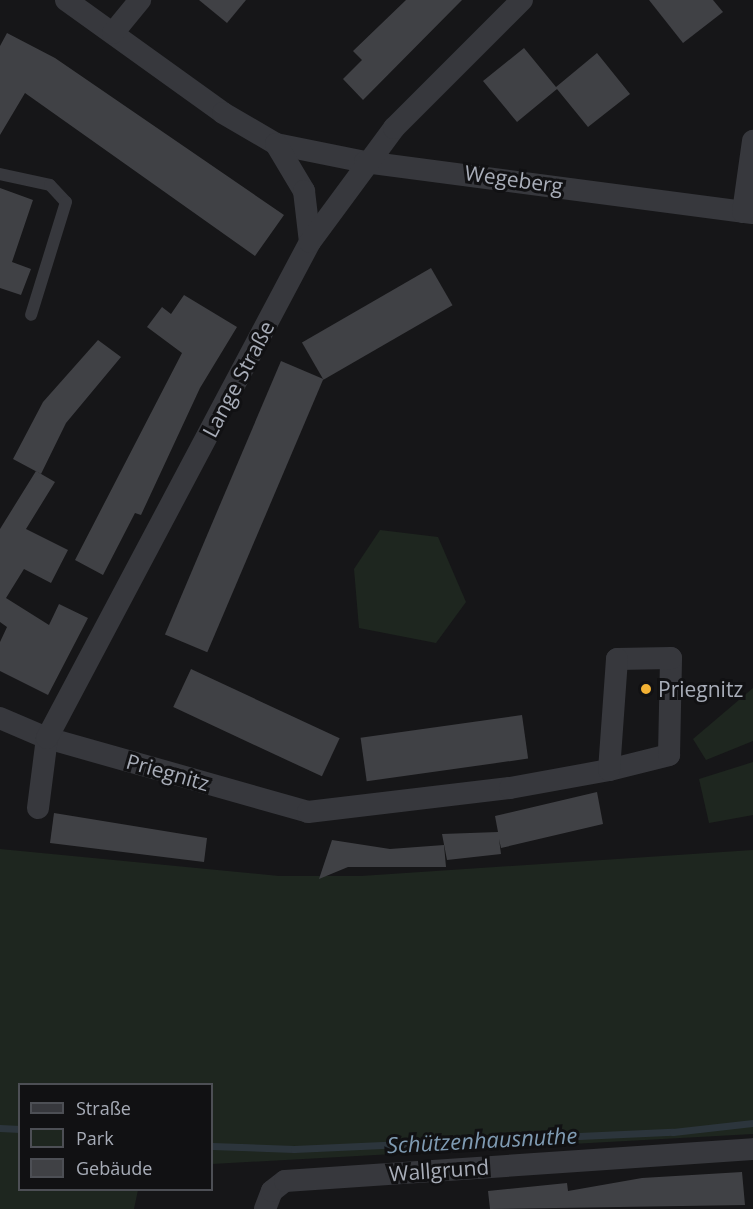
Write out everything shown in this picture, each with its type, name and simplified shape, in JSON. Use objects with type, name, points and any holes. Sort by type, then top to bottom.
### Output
[{"type":"street","name":"Wegeberg","points":[[66,0],[223,113],[276,144],[365,162],[748,212]]},
{"type":"street","points":[[113,33],[140,0]]},
{"type":"street","name":"Lange Straße","points":[[38,808],[47,738],[310,242],[365,162],[522,0]]},
{"type":"street","points":[[748,212],[753,141]]},
{"type":"street","name":"Wegeberg","points":[[276,144],[304,191],[310,242]]},
{"type":"street","name":"Priegnitz","points":[[0,718],[47,738],[308,812],[609,770],[669,755],[671,658],[617,659],[609,770]]},
{"type":"street","name":"Wallgrund","points":[[269,1200],[285,1180],[753,1149]]},
{"type":"lane","points":[[0,174],[50,185],[66,202],[31,315]]},
{"type":"green space","points":[[380,530],[438,537],[466,602],[436,643],[359,628],[354,569]]},
{"type":"green space","points":[[753,688],[753,741],[706,760],[693,739]]},
{"type":"green space","points":[[753,762],[753,815],[709,823],[699,779]]},
{"type":"green space","points":[[0,849],[279,876],[361,876],[753,850],[753,1134],[213,1164],[213,1083],[18,1083],[18,1191],[138,1191],[134,1209],[0,1209]]},
{"type":"building","points":[[199,0],[246,0],[227,23]]},
{"type":"building","points":[[406,0],[462,0],[363,100],[343,79],[362,60],[353,51]]},
{"type":"building","points":[[649,0],[713,0],[723,12],[683,43]]},
{"type":"building","points":[[7,33],[55,58],[284,215],[255,256],[25,93],[0,135],[0,46]]},
{"type":"building","points":[[524,48],[556,87],[597,53],[630,94],[588,127],[557,89],[517,122],[483,81]]},
{"type":"building","points":[[0,188],[33,200],[12,262],[31,269],[21,295],[0,288]]},
{"type":"building","points":[[431,268],[452,305],[323,380],[302,342]]},
{"type":"building","points":[[184,295],[237,327],[200,388],[141,515],[135,513],[103,575],[75,560],[182,353],[147,327],[162,307],[171,314]]},
{"type":"building","points":[[98,340],[121,357],[66,423],[41,474],[13,459],[43,402]]},
{"type":"building","points":[[281,361],[323,379],[207,652],[165,634]]},
{"type":"building","points":[[36,471],[55,482],[26,529],[68,550],[51,583],[24,569],[6,598],[49,625],[59,604],[88,618],[48,695],[0,671],[0,642],[7,627],[0,622],[0,529]]},
{"type":"building","points":[[191,669],[340,738],[322,776],[173,707]]},
{"type":"building","points":[[522,715],[528,759],[367,781],[361,738]]},
{"type":"building","points":[[597,792],[603,824],[501,848],[499,839],[501,854],[447,860],[442,834],[498,832],[495,816]]},
{"type":"building","points":[[54,813],[207,838],[204,862],[50,843]]},
{"type":"building","points":[[332,840],[390,849],[444,845],[446,867],[348,867],[319,879]]},
{"type":"building","points":[[742,1172],[745,1205],[490,1209],[488,1191],[567,1183],[568,1191],[642,1178]]},
{"type":"waterway","name":"Schützenhausnuthe","points":[[213,1146],[294,1149],[673,1132],[753,1123]]},
{"type":"waterway","name":"Schützenhausnuthe","points":[[0,1128],[18,1129]]},
{"type":"place","name":"Priegnitz","points":[[646,689]]}]
